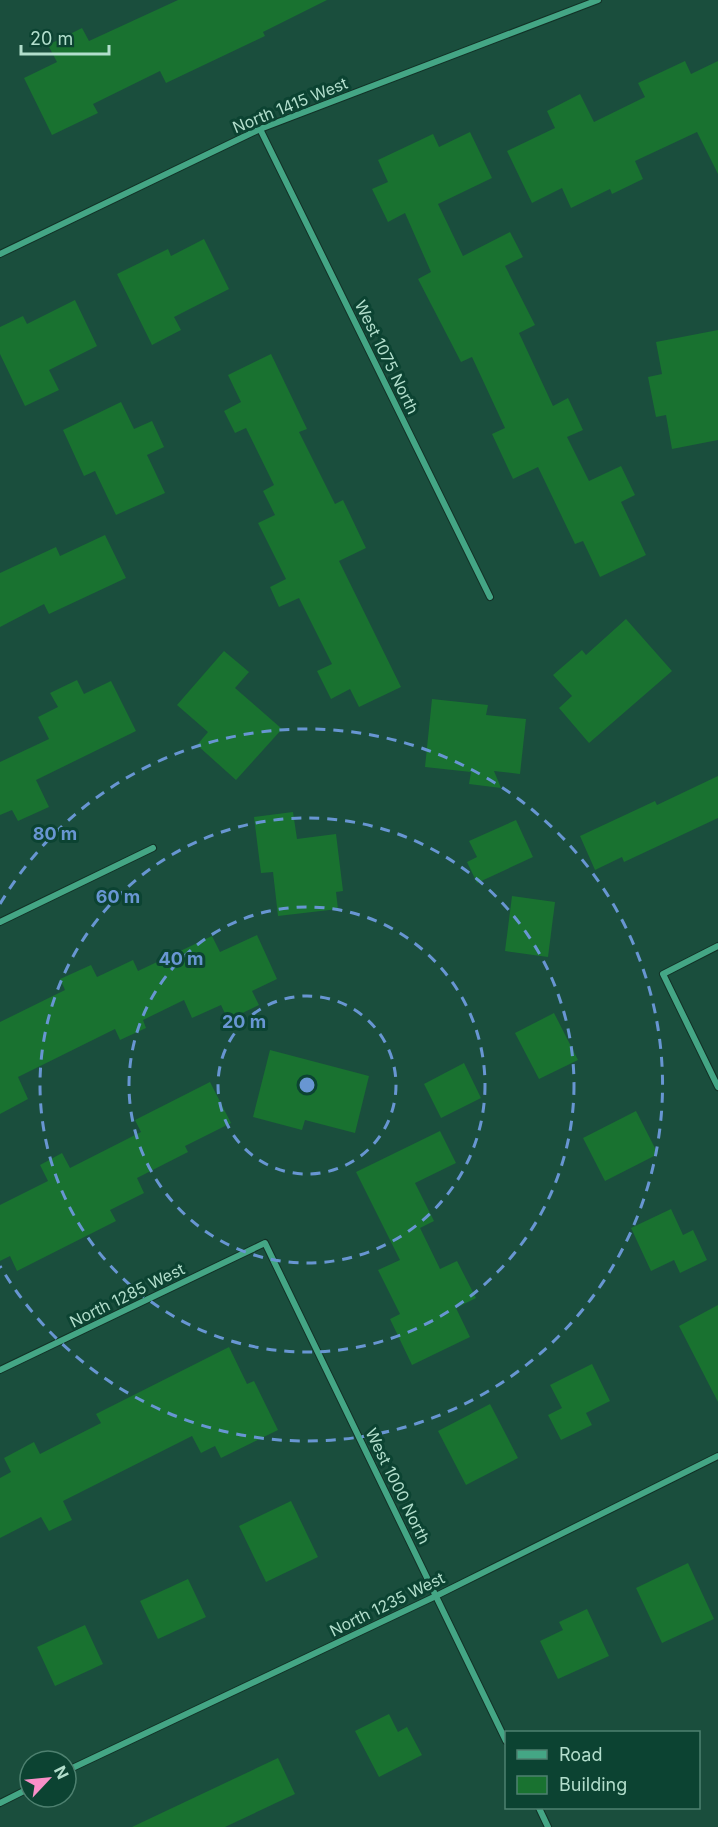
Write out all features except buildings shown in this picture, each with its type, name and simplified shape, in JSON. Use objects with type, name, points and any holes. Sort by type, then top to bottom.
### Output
[{"type":"street","name":"North 1415 West","points":[[0,254],[260,129],[598,0]]},
{"type":"street","name":"West 1075 North","points":[[260,129],[490,597]]},
{"type":"street","points":[[0,922],[153,848]]},
{"type":"street","points":[[718,946],[663,974],[718,1087]]},
{"type":"street","name":"North 1285 West","points":[[0,1370],[265,1243]]},
{"type":"street","name":"West 1000 North","points":[[265,1243],[505,1738]]},
{"type":"street","name":"North 1235 West","points":[[78,1765],[436,1596],[718,1456]]},
{"type":"street","points":[[0,1803],[18,1794]]},
{"type":"street","points":[[539,1809],[548,1827]]}]
